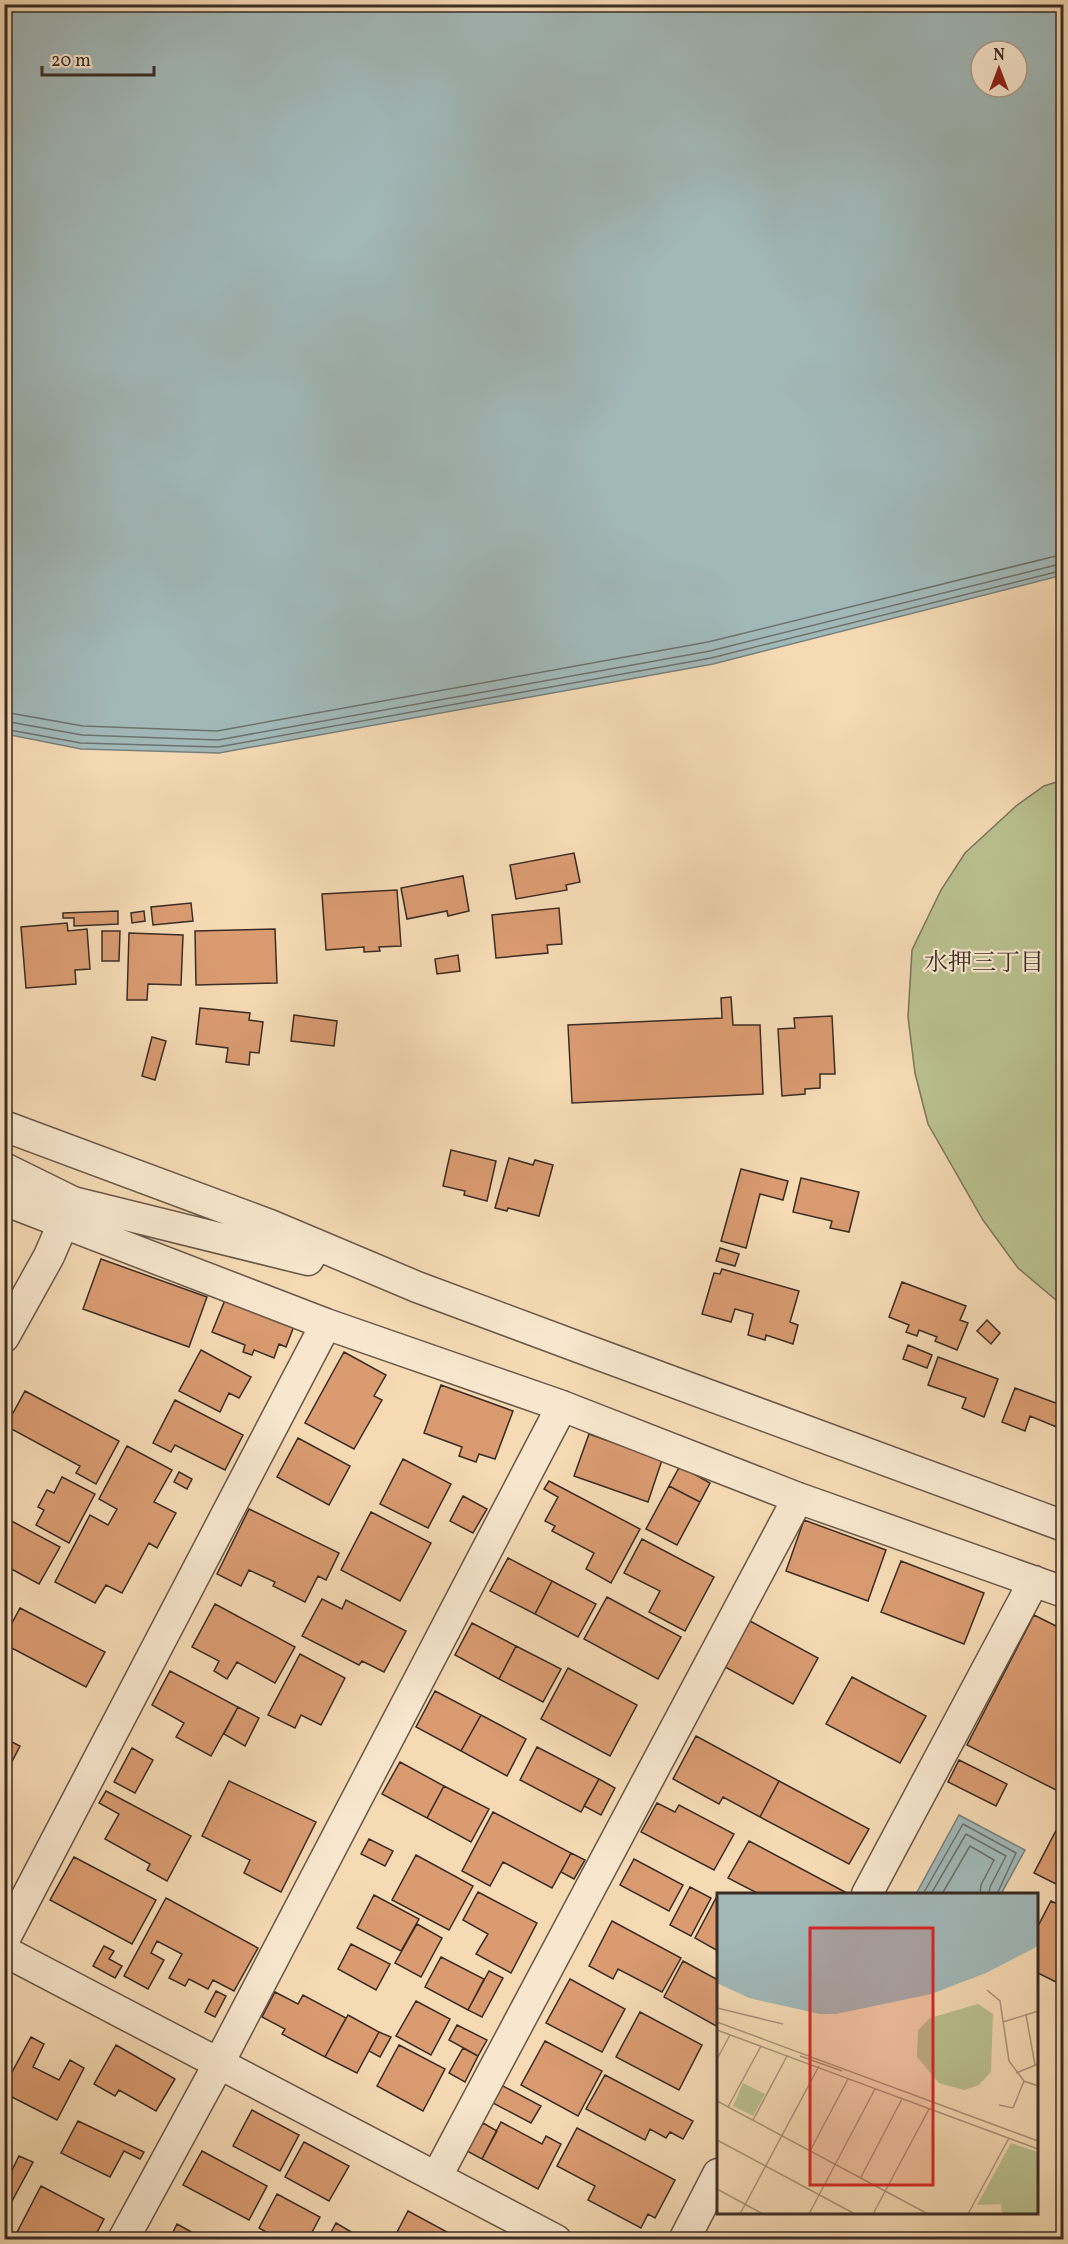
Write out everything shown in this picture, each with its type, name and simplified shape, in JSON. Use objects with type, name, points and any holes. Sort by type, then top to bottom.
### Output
[{"type":"street","points":[[4,1126],[259,1220],[417,1287],[1064,1526]]},
{"type":"street","points":[[4,1168],[68,1212],[326,1324],[562,1406],[798,1498],[1064,1592]]},
{"type":"street","points":[[4,1200],[308,1260],[318,1245]]},
{"type":"street","points":[[4,1337],[49,1256],[68,1212]]},
{"type":"street","points":[[4,1940],[326,1324]]},
{"type":"street","points":[[123,2240],[219,2063],[562,1406]]},
{"type":"street","points":[[437,2176],[798,1498]]},
{"type":"street","points":[[868,1893],[1034,1581]]},
{"type":"street","points":[[4,1951],[556,2240]]},
{"type":"street","points":[[684,2240],[717,2176]]},
{"type":"green space","points":[[1064,780],[1063,1306],[1018,1268],[983,1220],[928,1124],[915,1073],[908,1017],[912,950],[941,890],[965,853],[1016,806],[1044,786]]},
{"type":"water","points":[[4,5],[1063,5],[1063,575],[713,664],[219,753],[81,749],[5,734]]},
{"type":"water","points":[[959,1815],[1025,1850],[1002,1893],[917,1893]]},
{"type":"building","points":[[574,853],[580,882],[566,885],[567,890],[516,899],[510,865]]},
{"type":"building","points":[[463,876],[469,911],[448,916],[447,911],[407,919],[401,888]]},
{"type":"building","points":[[397,890],[401,946],[379,947],[380,951],[364,952],[364,947],[326,950],[322,894]]},
{"type":"building","points":[[191,903],[193,921],[153,925],[151,907]]},
{"type":"building","points":[[559,908],[562,944],[547,945],[548,953],[496,958],[492,915]]},
{"type":"building","points":[[118,911],[118,924],[74,926],[74,918],[63,918],[63,913]]},
{"type":"building","points":[[144,911],[145,921],[132,923],[131,913]]},
{"type":"building","points":[[67,923],[68,931],[87,929],[90,969],[75,970],[76,984],[26,988],[21,927]]},
{"type":"building","points":[[275,929],[277,983],[196,985],[195,931]]},
{"type":"building","points":[[102,931],[120,931],[119,961],[102,961]]},
{"type":"building","points":[[129,933],[183,935],[181,985],[148,984],[147,1000],[127,1000]]},
{"type":"building","points":[[458,955],[460,971],[437,974],[435,959]]},
{"type":"building","points":[[731,997],[733,1025],[760,1025],[763,1094],[572,1103],[568,1025],[722,1018],[721,998]]},
{"type":"building","points":[[200,1008],[250,1013],[249,1020],[263,1022],[259,1053],[250,1052],[249,1065],[226,1062],[228,1048],[196,1044]]},
{"type":"building","points":[[294,1015],[337,1021],[334,1046],[291,1041]]},
{"type":"building","points":[[832,1016],[835,1074],[820,1074],[820,1088],[805,1089],[805,1094],[782,1096],[778,1029],[795,1028],[794,1018]]},
{"type":"building","points":[[152,1037],[166,1041],[155,1080],[142,1076]]},
{"type":"building","points":[[451,1150],[496,1161],[487,1201],[464,1195],[465,1191],[443,1186]]},
{"type":"building","points":[[509,1158],[533,1165],[535,1160],[553,1165],[539,1216],[508,1208],[507,1211],[495,1208]]},
{"type":"building","points":[[741,1169],[788,1181],[783,1200],[760,1194],[746,1248],[721,1241]]},
{"type":"building","points":[[801,1178],[859,1192],[849,1232],[830,1228],[832,1221],[793,1212]]},
{"type":"building","points":[[720,1248],[739,1254],[735,1266],[716,1261]]},
{"type":"building","points":[[101,1259],[207,1297],[189,1347],[83,1309]]},
{"type":"building","points":[[722,1269],[799,1291],[790,1322],[798,1325],[793,1344],[766,1335],[765,1340],[748,1335],[753,1314],[735,1309],[731,1322],[702,1314],[714,1273],[720,1274]]},
{"type":"building","points":[[902,1282],[966,1306],[960,1320],[968,1323],[957,1350],[935,1341],[937,1337],[919,1330],[917,1336],[906,1332],[909,1325],[889,1317]]},
{"type":"building","points":[[225,1300],[294,1326],[286,1347],[279,1344],[274,1358],[254,1350],[252,1355],[243,1352],[245,1345],[212,1332]]},
{"type":"building","points":[[987,1320],[1000,1333],[991,1344],[977,1331]]},
{"type":"building","points":[[908,1345],[932,1355],[927,1368],[903,1359]]},
{"type":"building","points":[[201,1350],[251,1377],[239,1398],[229,1393],[220,1412],[179,1391]]},
{"type":"building","points":[[344,1352],[386,1375],[374,1396],[382,1400],[354,1449],[305,1423]]},
{"type":"building","points":[[938,1357],[998,1379],[984,1417],[962,1408],[966,1398],[928,1385]]},
{"type":"building","points":[[441,1385],[513,1411],[495,1459],[479,1454],[476,1462],[459,1456],[462,1447],[424,1433]]},
{"type":"building","points":[[1015,1388],[1064,1406],[1064,1416],[1059,1428],[1030,1416],[1025,1431],[1002,1422]]},
{"type":"building","points":[[25,1391],[119,1441],[96,1484],[76,1473],[80,1466],[6,1426]]},
{"type":"building","points":[[175,1400],[243,1435],[225,1470],[175,1445],[171,1452],[153,1443]]},
{"type":"building","points":[[589,1434],[662,1460],[648,1502],[574,1476]]},
{"type":"building","points":[[298,1438],[350,1466],[329,1505],[277,1477]]},
{"type":"building","points":[[127,1446],[172,1470],[154,1502],[176,1513],[157,1548],[149,1543],[122,1593],[106,1585],[95,1603],[55,1582],[90,1515],[108,1525],[117,1509],[99,1499]]},
{"type":"building","points":[[403,1459],[451,1484],[428,1528],[380,1504]]},
{"type":"building","points":[[680,1466],[710,1483],[700,1502],[669,1486]]},
{"type":"building","points":[[179,1472],[192,1479],[187,1489],[174,1482]]},
{"type":"building","points":[[62,1477],[95,1494],[69,1543],[36,1525],[44,1510],[38,1507],[47,1490],[54,1493]]},
{"type":"building","points":[[549,1481],[640,1529],[611,1583],[586,1569],[594,1553],[552,1531],[555,1526],[545,1521],[558,1497],[544,1489]]},
{"type":"building","points":[[669,1486],[700,1502],[677,1545],[646,1529]]},
{"type":"building","points":[[463,1496],[487,1509],[473,1533],[450,1521]]},
{"type":"building","points":[[249,1509],[339,1553],[326,1580],[318,1576],[305,1602],[273,1586],[275,1582],[249,1570],[241,1586],[217,1574]]},
{"type":"building","points":[[371,1512],[431,1543],[400,1601],[341,1570]]},
{"type":"building","points":[[4,1517],[60,1547],[39,1584],[4,1565]]},
{"type":"building","points":[[804,1520],[886,1550],[868,1601],[786,1571]]},
{"type":"building","points":[[642,1539],[714,1577],[685,1631],[649,1612],[660,1591],[624,1573]]},
{"type":"building","points":[[508,1558],[552,1581],[535,1614],[490,1591]]},
{"type":"building","points":[[901,1561],[984,1593],[964,1644],[881,1612]]},
{"type":"building","points":[[552,1581],[596,1604],[578,1637],[535,1614]]},
{"type":"building","points":[[607,1597],[681,1637],[658,1679],[584,1639]]},
{"type":"building","points":[[322,1599],[342,1609],[346,1600],[406,1631],[384,1672],[362,1661],[359,1665],[302,1636]]},
{"type":"building","points":[[215,1604],[295,1647],[275,1683],[237,1662],[227,1679],[214,1671],[219,1661],[192,1647]]},
{"type":"building","points":[[20,1608],[105,1652],[86,1687],[4,1644],[4,1638]]},
{"type":"building","points":[[1034,1615],[1064,1630],[1064,1794],[967,1745]]},
{"type":"building","points":[[750,1621],[818,1658],[793,1704],[725,1667]]},
{"type":"building","points":[[472,1623],[516,1646],[499,1679],[455,1655]]},
{"type":"building","points":[[516,1646],[561,1669],[543,1702],[499,1679]]},
{"type":"building","points":[[300,1654],[345,1678],[321,1725],[301,1715],[295,1728],[268,1715]]},
{"type":"building","points":[[568,1668],[637,1705],[610,1756],[541,1719]]},
{"type":"building","points":[[170,1671],[238,1707],[211,1756],[176,1737],[184,1723],[152,1705]]},
{"type":"building","points":[[852,1677],[926,1716],[900,1763],[826,1724]]},
{"type":"building","points":[[435,1691],[481,1715],[461,1751],[416,1727]]},
{"type":"building","points":[[238,1707],[259,1718],[245,1746],[224,1734]]},
{"type":"building","points":[[481,1715],[526,1739],[507,1776],[461,1751]]},
{"type":"building","points":[[696,1736],[779,1781],[760,1817],[723,1797],[719,1804],[673,1779]]},
{"type":"building","points":[[4,1738],[20,1746],[4,1777]]},
{"type":"building","points":[[537,1747],[599,1779],[581,1812],[520,1780]]},
{"type":"building","points":[[132,1748],[153,1760],[135,1793],[114,1782]]},
{"type":"building","points":[[959,1760],[1007,1784],[996,1806],[948,1782]]},
{"type":"building","points":[[400,1762],[444,1786],[427,1818],[382,1794]]},
{"type":"building","points":[[599,1779],[615,1788],[601,1815],[584,1806]]},
{"type":"building","points":[[229,1781],[316,1822],[281,1892],[244,1873],[250,1860],[202,1836]]},
{"type":"building","points":[[779,1781],[869,1829],[849,1864],[760,1817]]},
{"type":"building","points":[[444,1786],[489,1809],[471,1842],[427,1818]]},
{"type":"building","points":[[106,1791],[191,1836],[167,1881],[147,1870],[150,1864],[105,1839],[119,1814],[99,1803]]},
{"type":"building","points":[[657,1803],[675,1812],[679,1805],[734,1834],[714,1870],[641,1832]]},
{"type":"building","points":[[493,1812],[571,1853],[552,1888],[503,1862],[490,1886],[462,1871]]},
{"type":"building","points":[[1064,1815],[1064,1888],[1034,1873]]},
{"type":"building","points":[[369,1839],[393,1851],[385,1866],[361,1854]]},
{"type":"building","points":[[749,1841],[845,1892],[757,1893],[728,1878]]},
{"type":"building","points":[[571,1853],[585,1860],[574,1879],[561,1872]]},
{"type":"building","points":[[416,1855],[473,1886],[449,1930],[392,1900]]},
{"type":"building","points":[[74,1857],[156,1900],[132,1944],[50,1900]]},
{"type":"building","points":[[634,1859],[683,1885],[669,1911],[620,1885]]},
{"type":"building","points":[[690,1887],[711,1898],[691,1936],[670,1925]]},
{"type":"building","points":[[478,1892],[537,1923],[511,1973],[476,1954],[488,1934],[463,1920]]},
{"type":"building","points":[[374,1895],[419,1919],[401,1951],[357,1928]]},
{"type":"building","points":[[166,1898],[258,1948],[234,1991],[213,1980],[208,1989],[189,1979],[185,1986],[169,1978],[182,1954],[157,1941],[151,1953],[164,1960],[148,1989],[124,1976]]},
{"type":"building","points":[[716,1898],[717,1898],[717,1950],[695,1938]]},
{"type":"building","points":[[1051,1901],[1064,1907],[1064,1986],[1038,1973],[1038,1926]]},
{"type":"building","points":[[612,1921],[681,1958],[662,1992],[618,1969],[613,1979],[589,1966]]},
{"type":"building","points":[[417,1924],[442,1938],[421,1977],[395,1963]]},
{"type":"building","points":[[351,1944],[390,1964],[376,1990],[338,1969]]},
{"type":"building","points":[[104,1946],[114,1951],[109,1959],[122,1966],[115,1978],[93,1966]]},
{"type":"building","points":[[441,1957],[484,1979],[468,2010],[425,1987]]},
{"type":"building","points":[[683,1961],[717,1979],[717,2026],[664,1997]]},
{"type":"building","points":[[489,1971],[503,1978],[482,2017],[468,2010]]},
{"type":"building","points":[[570,1979],[625,2009],[602,2052],[546,2023]]},
{"type":"building","points":[[216,1991],[226,1996],[215,2017],[205,2012]]},
{"type":"building","points":[[275,1992],[298,2004],[303,1995],[346,2018],[325,2057],[282,2034],[285,2029],[262,2017]]},
{"type":"building","points":[[416,2001],[450,2019],[431,2055],[396,2036]]},
{"type":"building","points":[[640,2012],[702,2045],[679,2090],[616,2057]]},
{"type":"building","points":[[348,2015],[379,2032],[357,2073],[325,2057]]},
{"type":"building","points":[[457,2025],[487,2040],[478,2056],[449,2040]]},
{"type":"building","points":[[379,2032],[391,2037],[380,2057],[369,2051]]},
{"type":"building","points":[[31,2037],[44,2044],[33,2067],[59,2080],[70,2060],[84,2068],[57,2120],[4,2093],[4,2087]]},
{"type":"building","points":[[545,2041],[602,2071],[578,2116],[521,2085]]},
{"type":"building","points":[[116,2045],[175,2079],[156,2111],[119,2090],[115,2096],[94,2084]]},
{"type":"building","points":[[399,2045],[445,2069],[423,2111],[377,2086]]},
{"type":"building","points":[[463,2048],[478,2056],[465,2082],[449,2073]]},
{"type":"building","points":[[605,2075],[693,2121],[683,2139],[670,2132],[666,2138],[650,2129],[645,2140],[586,2109]]},
{"type":"building","points":[[501,2085],[541,2106],[531,2123],[491,2102]]},
{"type":"building","points":[[252,2110],[299,2135],[280,2171],[233,2146]]},
{"type":"building","points":[[78,2121],[144,2152],[140,2159],[124,2151],[110,2177],[61,2153]]},
{"type":"building","points":[[501,2122],[542,2144],[546,2136],[561,2144],[538,2189],[482,2159]]},
{"type":"building","points":[[483,2123],[497,2131],[482,2159],[467,2151]]},
{"type":"building","points":[[577,2128],[675,2180],[655,2218],[648,2214],[641,2228],[588,2200],[595,2186],[557,2166]]},
{"type":"building","points":[[304,2142],[349,2166],[329,2201],[285,2177]]},
{"type":"building","points":[[202,2151],[267,2186],[249,2220],[183,2185]]},
{"type":"building","points":[[19,2156],[33,2162],[4,2216],[4,2174],[9,2176]]},
{"type":"building","points":[[41,2186],[104,2219],[93,2240],[13,2240]]},
{"type":"building","points":[[277,2194],[320,2217],[308,2240],[280,2240],[259,2228]]},
{"type":"building","points":[[408,2211],[449,2233],[446,2240],[397,2240],[394,2238]]},
{"type":"building","points":[[336,2223],[365,2240],[327,2240]]},
{"type":"building","points":[[177,2224],[206,2240],[169,2240]]},
{"type":"district","name":"水押三丁目","points":[[984,964]]}]
